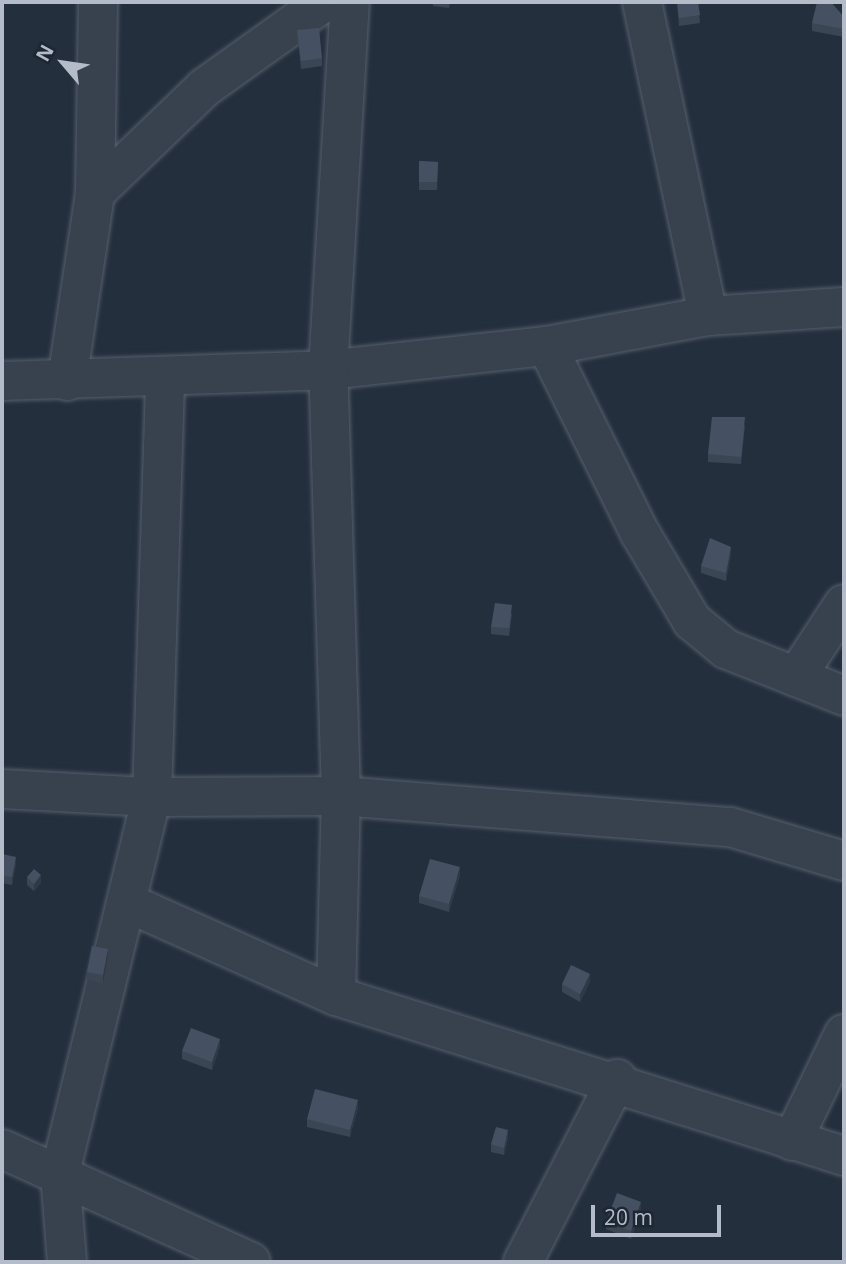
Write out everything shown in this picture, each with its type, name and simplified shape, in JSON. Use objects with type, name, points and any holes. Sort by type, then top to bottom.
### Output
[{"type":"street","points":[[67,381],[95,193],[98,2]]},
{"type":"street","points":[[95,193],[204,88],[324,2]]},
{"type":"street","points":[[337,996],[341,796],[328,370],[350,2]]},
{"type":"street","points":[[642,2],[708,316]]},
{"type":"street","points":[[2,381],[67,381],[328,370],[547,346],[708,316],[844,307]]},
{"type":"street","points":[[547,346],[640,533],[692,621],[726,649],[844,696]]},
{"type":"street","points":[[67,1262],[60,1173],[152,797],[165,376]]},
{"type":"street","points":[[796,677],[844,604]]},
{"type":"street","points":[[2,789],[152,797],[341,796],[730,827],[844,861]]},
{"type":"street","points":[[128,903],[337,996],[617,1079],[844,1156]]},
{"type":"street","points":[[792,1140],[844,1034]]},
{"type":"street","points":[[523,1262],[617,1079]]},
{"type":"street","points":[[2,1149],[60,1173],[251,1262]]},
{"type":"building","points":[[677,2],[698,2],[700,15],[679,18]]},
{"type":"building","points":[[817,2],[831,2],[844,17],[844,29],[812,23]]},
{"type":"building","points":[[319,28],[322,58],[301,61],[297,30]]},
{"type":"building","points":[[419,161],[438,162],[437,182],[419,182]]},
{"type":"building","points":[[712,417],[745,417],[741,457],[708,454]]},
{"type":"building","points":[[710,538],[731,547],[726,573],[701,566]]},
{"type":"building","points":[[495,603],[512,605],[509,628],[491,627]]},
{"type":"building","points":[[2,854],[16,857],[12,877],[2,875]]},
{"type":"building","points":[[430,859],[460,867],[449,904],[419,896]]},
{"type":"building","points":[[34,869],[41,875],[34,884],[27,877]]},
{"type":"building","points":[[92,946],[108,949],[103,975],[87,972]]},
{"type":"building","points":[[571,965],[590,974],[580,994],[562,984]]},
{"type":"building","points":[[191,1028],[220,1039],[212,1062],[182,1051]]},
{"type":"building","points":[[315,1089],[358,1100],[350,1130],[307,1119]]},
{"type":"building","points":[[496,1127],[508,1130],[504,1148],[491,1144]]},
{"type":"building","points":[[617,1193],[641,1202],[631,1231],[606,1222]]}]
